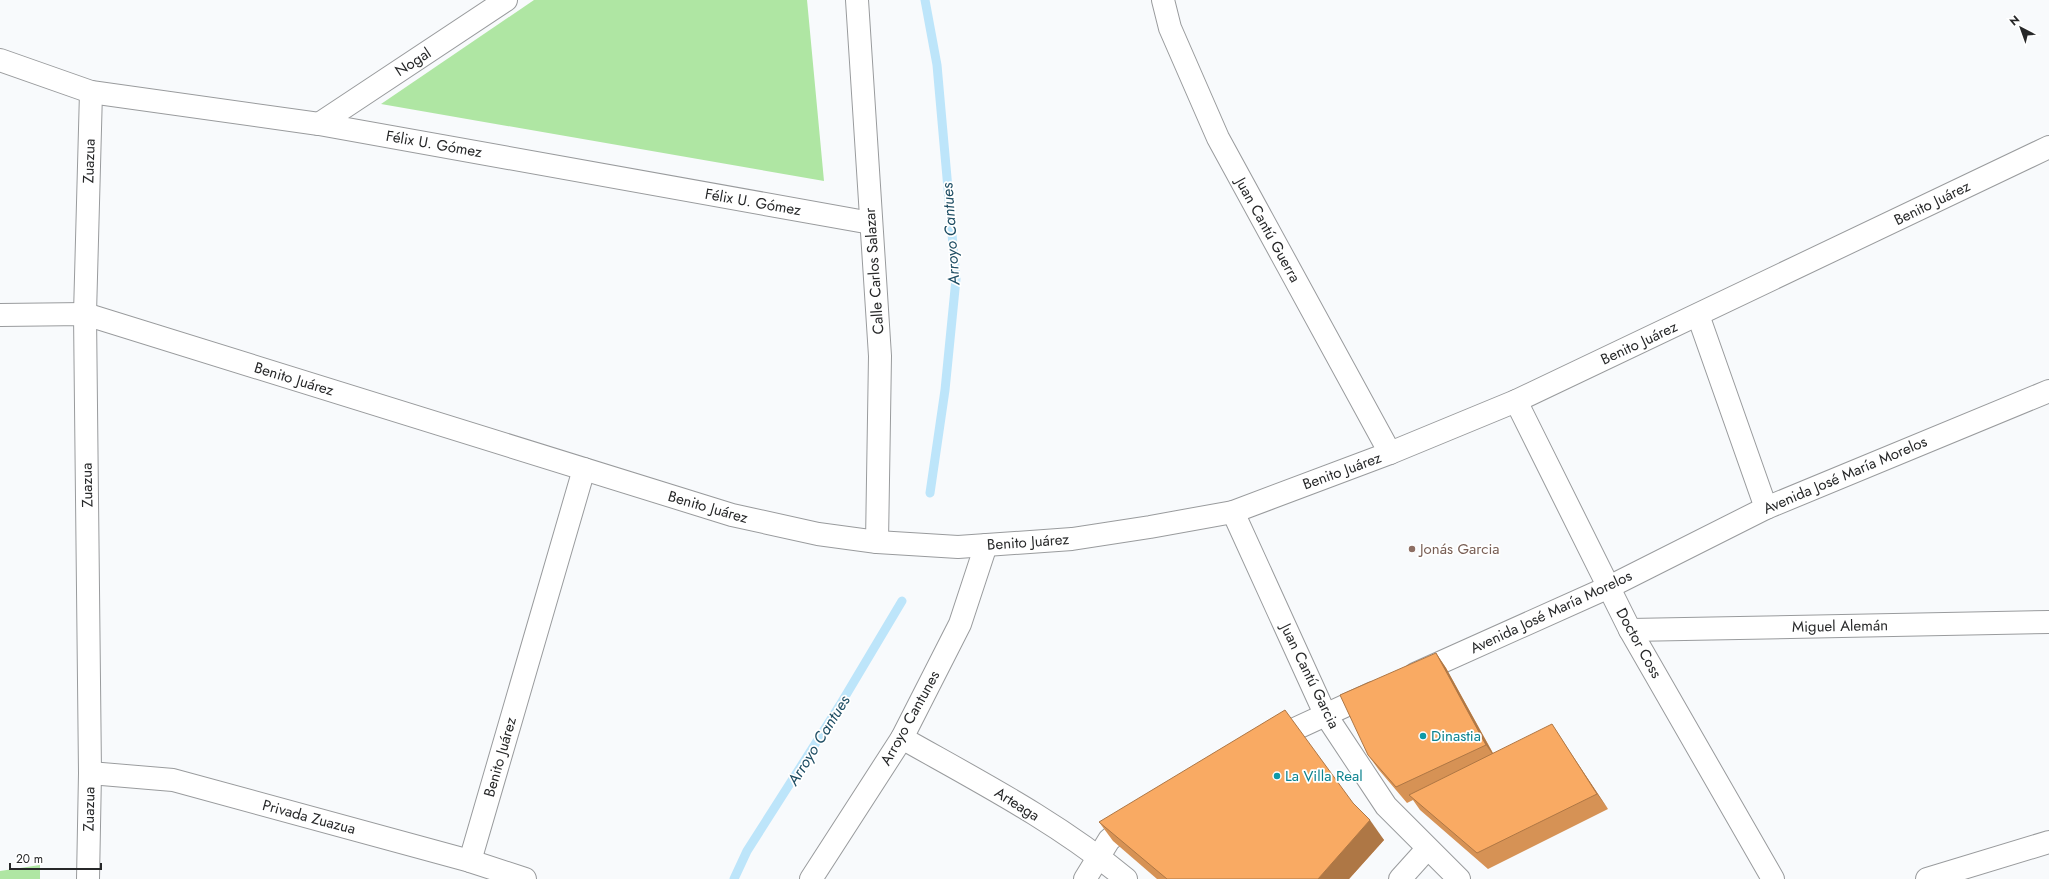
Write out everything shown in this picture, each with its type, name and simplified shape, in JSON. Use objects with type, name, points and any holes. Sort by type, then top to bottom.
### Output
[{"type":"street","name":"Nogal","points":[[319,124],[506,0]]},
{"type":"street","name":"Calle Carlos Salazar","points":[[857,0],[880,356],[886,542]]},
{"type":"street","name":"Juan Cantú Guerra","points":[[1163,0],[1170,28],[1218,138],[1390,453]]},
{"type":"street","name":"Félix U. Gómez","points":[[0,60],[91,92],[319,124],[871,223]]},
{"type":"street","name":"Zuazua","points":[[88,879],[90,773],[85,314],[91,92]]},
{"type":"street","name":"Benito Juárez","points":[[0,315],[85,314],[732,515],[818,534],[886,542],[958,547],[1072,539],[1150,528],[1233,512],[1390,453],[1516,401],[2049,147]]},
{"type":"street","points":[[1698,315],[1766,508]]},
{"type":"street","name":"Avenida José María Morelos","points":[[1251,750],[1325,714],[1609,587],[1766,508],[2049,391]]},
{"type":"street","name":"Doctor Coss","points":[[1516,401],[1630,630],[1773,879]]},
{"type":"street","name":"Benito Juárez","points":[[470,861],[584,469]]},
{"type":"street","name":"Juan Cantú Garcia","points":[[1233,512],[1325,714],[1386,806],[1427,849],[1459,879]]},
{"type":"street","name":"Arroyo Cantunes","points":[[811,879],[902,738],[960,624],[986,545]]},
{"type":"street","name":"Miguel Alemán","points":[[1630,630],[2049,622]]},
{"type":"street","name":"Arteaga","points":[[902,738],[997,791],[1098,856],[1126,879]]},
{"type":"street","name":"Privada Zuazua","points":[[90,773],[173,780],[470,861],[524,879]]},
{"type":"street","points":[[1085,879],[1109,840],[1130,821],[1150,809]]},
{"type":"street","points":[[1927,879],[2049,842]]},
{"type":"street","points":[[1400,879],[1427,849]]},
{"type":"green space","points":[[534,0],[807,0],[824,181],[381,104]]},
{"type":"green space","points":[[40,865],[40,879],[0,879],[0,871]]},
{"type":"building","name":"Dinastia","points":[[1436,653],[1486,745],[1396,787],[1368,755],[1340,695]]},
{"type":"building","name":"La Villa Real","points":[[1285,710],[1353,803],[1370,820],[1318,879],[1167,879],[1099,822]]},
{"type":"building","points":[[1552,724],[1597,794],[1477,853],[1409,795]]},
{"type":"waterway","name":"Arroyo Cantues","points":[[925,0],[937,65],[956,279],[945,390],[930,493]]},
{"type":"waterway","name":"Arroyo Cantues","points":[[734,879],[747,851],[840,705],[902,601]]},
{"type":"place","name":"Jonás Garcia","points":[[1412,549]]},
{"type":"place","name":"Dinastia","points":[[1423,736]]},
{"type":"place","name":"La Villa Real","points":[[1277,776]]}]
